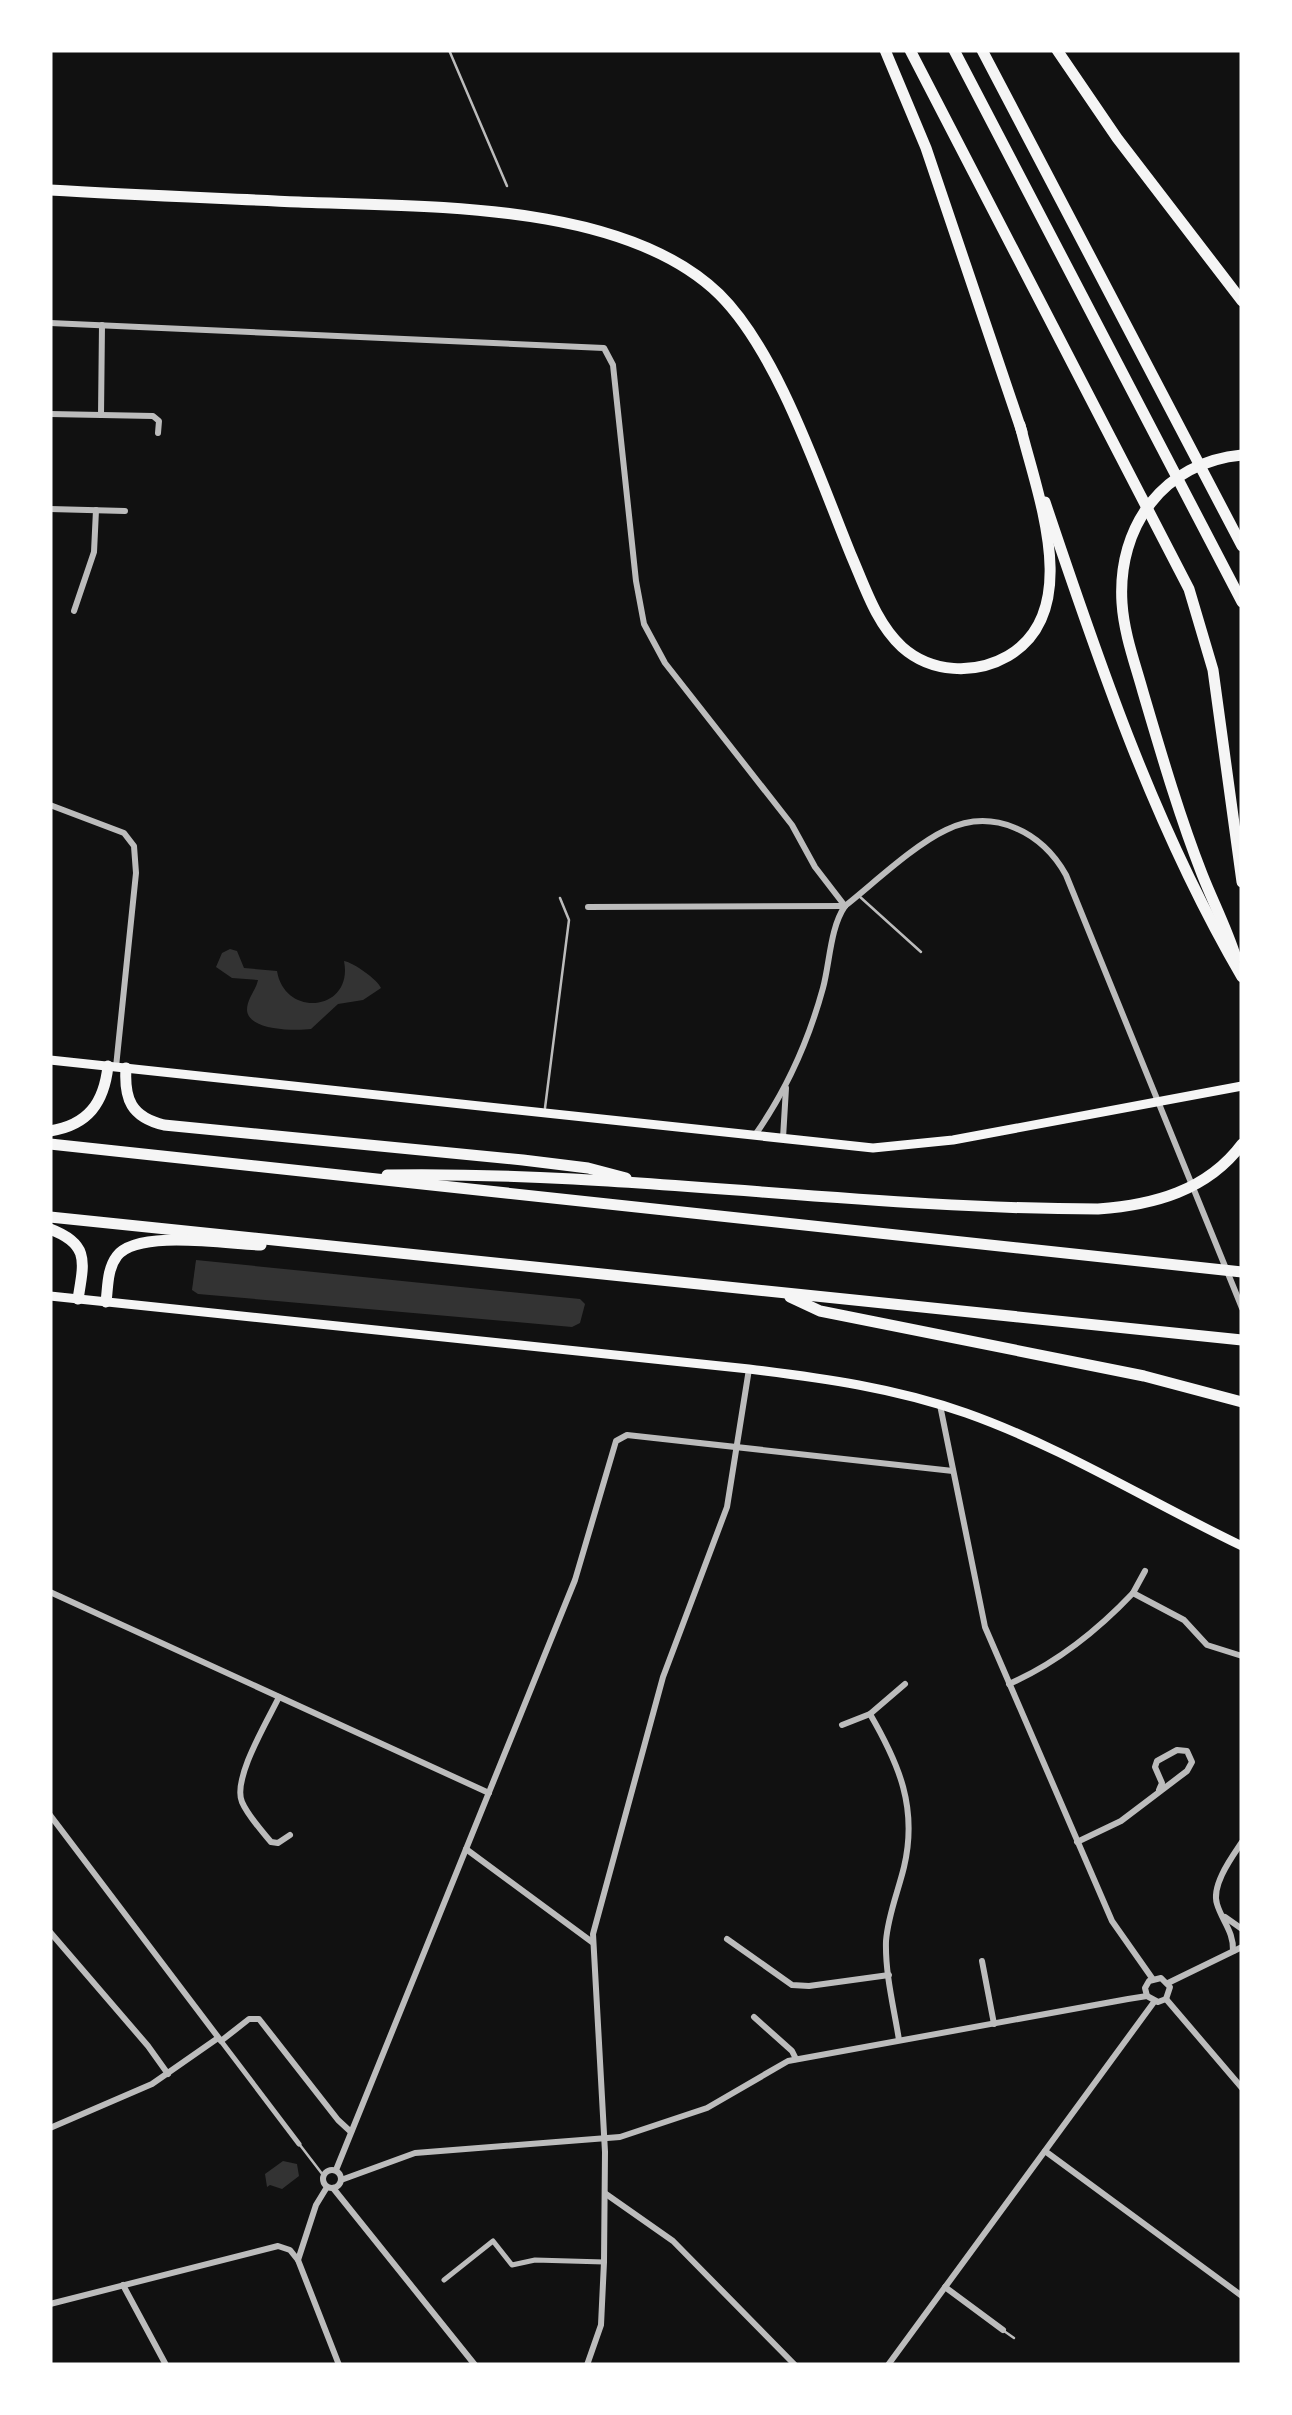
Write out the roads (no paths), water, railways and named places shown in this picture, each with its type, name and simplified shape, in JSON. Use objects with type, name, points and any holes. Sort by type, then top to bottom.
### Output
[{"type":"highway","points":[[885,50],[926,148],[1101,671],[1159,816],[1205,913],[1242,977]]},
{"type":"highway","points":[[910,50],[1189,589],[1213,670],[1242,882]]},
{"type":"highway","points":[[954,50],[1242,602]]},
{"type":"highway","points":[[982,50],[1242,546]]},
{"type":"highway","points":[[1057,50],[1117,138],[1242,302]]},
{"type":"highway","points":[[50,190],[476,211],[610,234],[672,260],[716,291],[749,330],[777,382],[876,612],[904,650],[939,666],[977,668],[1012,654],[1036,629],[1048,602],[1050,556],[1020,425]]},
{"type":"highway","points":[[1242,455],[1181,472],[1158,494],[1128,544],[1122,585],[1124,624],[1152,723],[1202,874],[1242,977]]},
{"type":"highway","points":[[1229,936],[1242,954]]},
{"type":"highway","points":[[50,1131],[75,1124],[91,1113],[117,1067]]},
{"type":"highway","points":[[117,1067],[129,1104],[153,1122],[588,1168],[649,1185]]},
{"type":"highway","points":[[50,1144],[1242,1272]]},
{"type":"highway","points":[[338,1176],[478,1174],[862,1198],[1108,1208],[1138,1205],[1179,1193],[1217,1172],[1242,1144]]},
{"type":"highway","points":[[50,1217],[1242,1340]]},
{"type":"highway","points":[[50,1228],[72,1239],[81,1251],[78,1298]]},
{"type":"highway","points":[[106,1302],[119,1253],[142,1242],[373,1250]]},
{"type":"highway","points":[[781,1293],[820,1311],[1144,1376],[1242,1402]]},
{"type":"main road","points":[[50,1060],[874,1148],[920,1145],[1242,1086]]},
{"type":"main road","points":[[50,1296],[862,1384],[940,1404],[1035,1442],[1242,1546]]},
{"type":"street","points":[[50,322],[591,345],[609,352],[644,624],[664,663],[792,824],[845,906]]},
{"type":"street","points":[[101,415],[102,325]]},
{"type":"street","points":[[50,414],[155,417],[158,433]]},
{"type":"street","points":[[50,509],[124,511]]},
{"type":"street","points":[[74,612],[93,555],[96,510]]},
{"type":"street","points":[[50,805],[121,831],[135,850],[117,1067]]},
{"type":"street","points":[[755,1135],[788,1082],[822,990],[838,920],[845,906],[947,829],[982,821],[1012,826],[1030,834],[1049,850],[1066,875],[1242,1308]]},
{"type":"street","points":[[588,907],[845,906]]},
{"type":"street","points":[[784,1138],[788,1082]]},
{"type":"street","points":[[588,2365],[601,2325],[605,2194],[592,1942],[663,1677],[727,1507],[749,1369]]},
{"type":"street","points":[[940,1404],[985,1628],[1117,1931],[1152,1978]]},
{"type":"street","points":[[341,2180],[336,2170],[576,1580],[612,1446],[628,1436],[952,1471]]},
{"type":"street","points":[[1009,1684],[1045,1669],[1105,1622],[1133,1593],[1145,1571]]},
{"type":"street","points":[[50,1592],[490,1793]]},
{"type":"street","points":[[1133,1593],[1184,1620],[1207,1645],[1242,1656]]},
{"type":"street","points":[[842,1726],[870,1714],[904,1684]]},
{"type":"street","points":[[279,1697],[242,1776],[239,1794],[270,1842],[278,1843],[290,1835]]},
{"type":"street","points":[[870,1714],[899,1767],[909,1812],[906,1857],[888,1926],[888,1975],[900,2040]]},
{"type":"street","points":[[1077,1842],[1122,1821],[1190,1768],[1192,1758],[1187,1751],[1177,1750],[1157,1761],[1155,1767],[1162,1783],[1159,1790]]},
{"type":"street","points":[[50,1814],[299,2144]]},
{"type":"street","points":[[1234,1951],[1234,1940],[1216,1894],[1242,1842]]},
{"type":"street","points":[[466,1849],[592,1942]]},
{"type":"street","points":[[1224,1916],[1242,1929]]},
{"type":"street","points":[[50,1932],[168,2074]]},
{"type":"street","points":[[727,1940],[797,1986],[888,1975]]},
{"type":"street","points":[[1168,1983],[1242,1947]]},
{"type":"street","points":[[982,1961],[994,2024]]},
{"type":"street","points":[[1152,1978],[1168,1983],[1170,1991],[1166,1998]]},
{"type":"street","points":[[1151,1999],[1145,1988],[1152,1978]]},
{"type":"street","points":[[298,2260],[316,2206],[330,2188],[409,2154],[604,2140],[708,2108],[796,2060],[1166,1998]]},
{"type":"street","points":[[1166,1998],[1242,2088]]},
{"type":"street","points":[[888,2365],[1151,1999]]},
{"type":"street","points":[[754,2017],[792,2051],[796,2060]]},
{"type":"street","points":[[50,2128],[168,2074],[249,2019],[260,2020],[351,2132]]},
{"type":"street","points":[[1045,2150],[1242,2296]]},
{"type":"street","points":[[336,2170],[327,2170],[322,2180],[475,2365]]},
{"type":"street","points":[[605,2194],[673,2241],[795,2365]]},
{"type":"street","points":[[444,2280],[492,2241],[512,2265],[535,2260],[604,2262]]},
{"type":"street","points":[[50,2304],[278,2246],[290,2250],[298,2260],[338,2365]]},
{"type":"street","points":[[123,2284],[166,2365]]},
{"type":"street","points":[[945,2287],[1003,2330]]},
{"type":"street","points":[[421,2298],[431,2290]]},
{"type":"lane","points":[[449,50],[507,186]]},
{"type":"lane","points":[[858,895],[921,952]]},
{"type":"lane","points":[[544,1112],[569,920],[560,898]]},
{"type":"lane","points":[[299,2144],[323,2174]]},
{"type":"lane","points":[[1003,2330],[1014,2338]]}]
